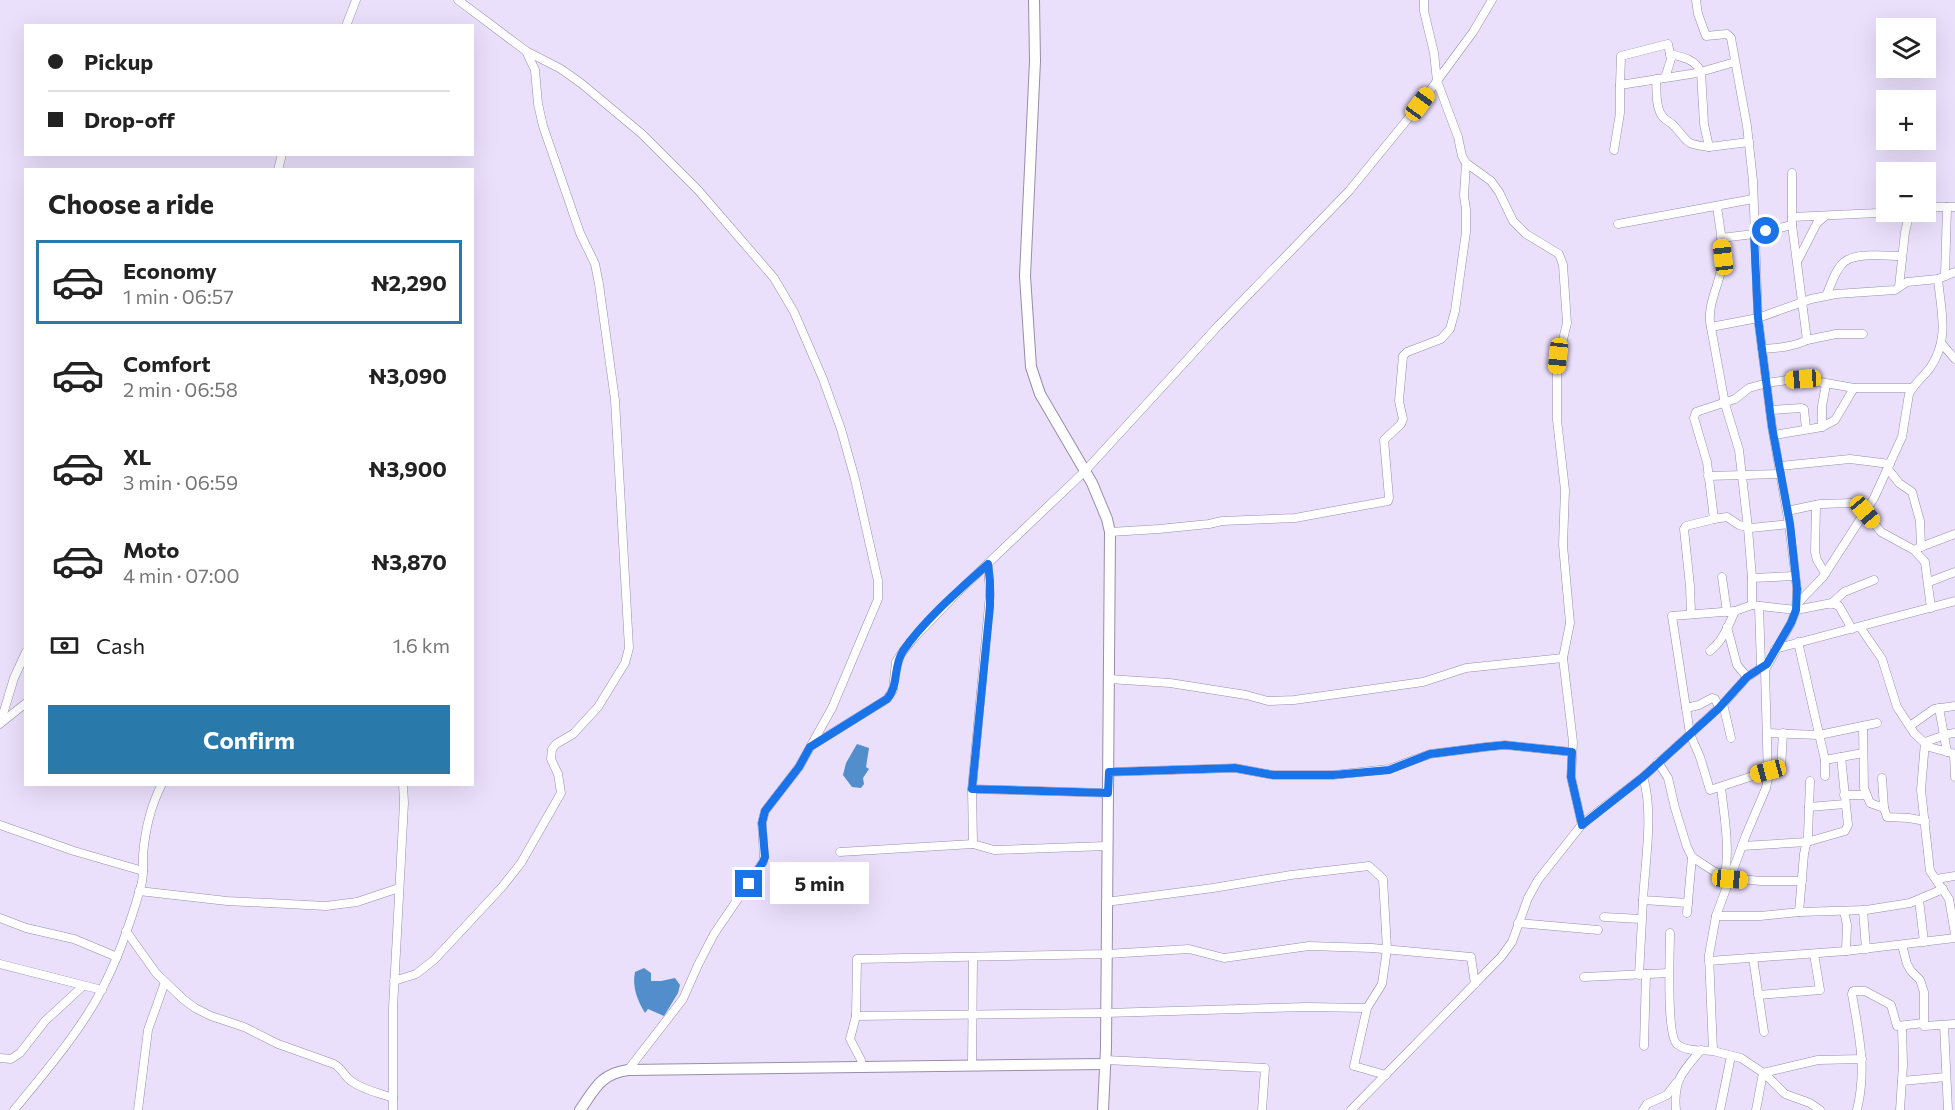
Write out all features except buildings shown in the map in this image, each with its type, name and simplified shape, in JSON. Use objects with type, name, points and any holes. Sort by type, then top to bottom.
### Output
[{"type":"street","points":[[346,24],[356,0]]},
{"type":"street","points":[[458,0],[526,51],[561,69],[582,84],[642,134],[699,190],[774,278],[794,312],[823,379],[841,429],[855,479],[878,582],[878,599],[832,708],[799,767],[762,818],[765,857],[763,862],[714,934],[683,999],[628,1070]]},
{"type":"street","points":[[1034,0],[1035,61],[1025,276],[1031,367],[1040,394],[1085,471],[1107,519],[1110,532],[1107,954],[1103,1110]]},
{"type":"street","points":[[1110,532],[1202,525],[1222,521],[1295,518],[1388,501],[1384,440],[1401,424],[1403,419],[1399,401],[1402,359],[1407,352],[1441,339],[1449,329],[1455,311],[1466,232],[1464,196],[1466,164],[1437,81],[1424,0]]},
{"type":"street","points":[[810,747],[887,699],[893,690],[896,662],[903,651],[930,620],[1085,471],[1218,326],[1349,191],[1437,81],[1473,32],[1491,0]]},
{"type":"street","points":[[1696,0],[1703,33],[1709,36],[1726,34],[1731,38],[1742,94],[1749,142],[1758,318],[1774,435],[1790,524],[1797,607]]},
{"type":"street","points":[[1614,150],[1620,113],[1622,57],[1668,44],[1671,59],[1660,79],[1658,101],[1663,118],[1673,124],[1690,144],[1709,147],[1749,142]]},
{"type":"street","points":[[394,981],[416,974],[434,960],[502,887],[520,863],[561,793],[558,774],[551,759],[552,749],[573,734],[598,707],[625,663],[629,648],[615,400],[599,284],[595,264],[580,232],[543,126],[538,104],[535,70],[526,51]]},
{"type":"street","points":[[1670,54],[1689,59],[1699,67],[1704,124],[1709,147]]},
{"type":"street","points":[[1620,85],[1701,72],[1735,62]]},
{"type":"street","points":[[1466,164],[1491,181],[1513,221],[1526,234],[1559,254],[1563,265],[1567,323],[1558,356],[1557,420],[1565,490],[1563,545],[1570,623],[1563,658],[1572,752],[1571,777],[1582,825]]},
{"type":"street","points":[[1792,173],[1792,221],[1807,340]]},
{"type":"street","points":[[1618,224],[1753,199]]},
{"type":"street","points":[[1713,1051],[1709,955],[1716,916],[1729,876],[1766,788],[1768,771],[1764,665],[1752,578],[1742,473],[1736,435],[1725,404],[1709,311],[1717,290],[1723,257],[1717,206]]},
{"type":"street","points":[[1352,1110],[1501,957],[1512,942],[1527,898],[1538,880],[1582,825],[1643,777],[1721,706],[1747,677],[1764,665],[1791,623],[1797,607],[1826,573],[1865,512],[1889,467],[1902,437],[1909,394],[1929,369],[1942,344],[1942,278],[1951,207]]},
{"type":"street","points":[[1721,238],[1754,234],[1792,221],[1826,216],[1876,213]]},
{"type":"street","points":[[1797,260],[1817,223],[1826,216]]},
{"type":"street","points":[[1899,286],[1908,222]]},
{"type":"street","points":[[1826,296],[1836,273],[1844,262],[1852,258],[1902,256]]},
{"type":"street","points":[[1711,327],[1758,318],[1826,296],[1894,290],[1907,282],[1942,278],[1955,272]]},
{"type":"street","points":[[1762,349],[1780,348],[1836,334],[1863,334]]},
{"type":"street","points":[[1942,344],[1955,359]]},
{"type":"street","points":[[1714,519],[1707,462],[1694,418],[1696,412],[1725,404],[1749,388],[1767,383],[1803,379],[1854,387],[1912,388]]},
{"type":"street","points":[[1822,427],[1822,406],[1826,384]]},
{"type":"street","points":[[1774,435],[1822,427],[1835,420],[1854,387]]},
{"type":"street","points":[[1771,410],[1802,408],[1806,429]]},
{"type":"street","points":[[1708,476],[1780,470],[1850,459],[1889,467],[1899,483],[1912,492],[1920,521],[1918,548],[1925,562],[1931,608]]},
{"type":"street","points":[[1787,511],[1816,505],[1852,503],[1865,512],[1881,532],[1918,548],[1955,534]]},
{"type":"street","points":[[1816,505],[1815,552],[1817,560],[1826,573]]},
{"type":"street","points":[[1691,614],[1684,530],[1686,526],[1727,516],[1739,525],[1748,528],[1790,524]]},
{"type":"street","points":[[973,844],[972,789],[990,606],[988,564]]},
{"type":"street","points":[[1929,582],[1955,572]]},
{"type":"street","points":[[1752,578],[1795,576]]},
{"type":"street","points":[[1710,651],[1716,646],[1727,627],[1731,612],[1722,577]]},
{"type":"street","points":[[1831,604],[1844,592],[1874,580]]},
{"type":"street","points":[[1775,649],[1955,601]]},
{"type":"street","points":[[1768,771],[1714,790],[1708,788],[1700,757],[1690,734],[1672,616],[1731,612],[1756,605],[1797,607],[1831,604],[1839,606],[1882,659],[1897,707],[1910,726],[1929,747],[1952,754]]},
{"type":"street","points":[[1727,627],[1737,664],[1747,677]]},
{"type":"street","points":[[1798,642],[1825,760],[1825,776]]},
{"type":"street","points":[[1,724],[14,678],[24,656]]},
{"type":"street","points":[[1109,679],[1170,683],[1237,693],[1268,701],[1294,700],[1423,682],[1466,668],[1563,658]]},
{"type":"street","points":[[1686,708],[1699,705],[1712,698],[1715,699],[1721,706],[1731,738]]},
{"type":"street","points":[[1,724],[24,705]]},
{"type":"street","points":[[1910,726],[1924,715],[1939,708],[1955,706]]},
{"type":"street","points":[[1939,708],[1945,736],[1952,754],[1955,777]]},
{"type":"street","points":[[1767,733],[1819,735],[1877,723]]},
{"type":"street","points":[[1863,726],[1864,788],[1870,803],[1884,808]]},
{"type":"street","points":[[1925,742],[1955,733]]},
{"type":"street","points":[[1781,768],[1783,734]]},
{"type":"street","points":[[1925,742],[1921,790],[1930,872],[1949,899],[1955,934]]},
{"type":"street","points":[[1109,772],[1235,768],[1273,775],[1333,775],[1389,770],[1430,754],[1505,745],[1572,752]]},
{"type":"street","points":[[1825,760],[1863,753]]},
{"type":"street","points":[[1743,846],[1807,842],[1845,831],[1848,825],[1841,757]]},
{"type":"street","points":[[1658,762],[1668,778],[1675,808],[1692,856],[1715,872],[1729,876],[1761,881],[1802,881]]},
{"type":"street","points":[[1643,777],[1648,795],[1641,918],[1644,1046]]},
{"type":"street","points":[[1882,778],[1884,808],[1887,817],[1925,821]]},
{"type":"street","points":[[1799,912],[1807,842],[1810,781]]},
{"type":"street","points":[[14,1110],[40,1079],[81,1022],[102,990],[117,957],[140,891],[143,853],[151,812],[161,786]]},
{"type":"street","points":[[393,1110],[394,981],[403,786]]},
{"type":"street","points":[[1721,787],[1726,865],[1729,876]]},
{"type":"street","points":[[972,789],[1108,793]]},
{"type":"street","points":[[1809,807],[1866,795]]},
{"type":"street","points":[[0,825],[74,851],[143,871]]},
{"type":"street","points":[[840,852],[973,844],[994,850],[1107,846]]},
{"type":"street","points":[[1687,912],[1692,856]]},
{"type":"street","points":[[1106,903],[1291,875],[1369,866],[1383,879],[1387,949],[1382,984],[1367,1008],[1354,1066],[1386,1075]]},
{"type":"street","points":[[1936,879],[1955,876]]},
{"type":"street","points":[[140,891],[227,901],[326,906],[357,902],[399,888]]},
{"type":"street","points":[[1716,916],[1863,910],[1910,903],[1943,889]]},
{"type":"street","points":[[1643,900],[1688,903]]},
{"type":"street","points":[[1919,900],[1924,942]]},
{"type":"street","points":[[1863,910],[1866,949]]},
{"type":"street","points":[[1844,911],[1847,925],[1846,951]]},
{"type":"street","points":[[1604,917],[1641,918]]},
{"type":"street","points":[[0,918],[27,928],[74,939],[117,957]]},
{"type":"street","points":[[1518,923],[1598,930]]},
{"type":"street","points":[[126,931],[156,973],[195,1008],[244,1027],[278,1044],[334,1064],[350,1080],[393,1098]]},
{"type":"street","points":[[1670,933],[1671,1027],[1677,1044],[1690,1049],[1713,1051],[1741,1058],[1763,1073],[1785,1094],[1820,1110]]},
{"type":"street","points":[[1709,961],[1814,954],[1955,938]]},
{"type":"street","points":[[1902,945],[1907,964],[1920,980],[1924,992],[1924,1026],[1955,1024]]},
{"type":"street","points":[[862,1067],[861,1060],[850,1039],[856,1016],[857,959],[1107,954],[1189,949],[1224,958],[1309,946],[1387,949],[1471,957],[1475,984]]},
{"type":"street","points":[[1758,995],[1820,990],[1814,954]]},
{"type":"street","points":[[972,1066],[973,957]]},
{"type":"street","points":[[1753,958],[1764,1032]]},
{"type":"street","points":[[0,964],[102,990]]},
{"type":"street","points":[[1584,977],[1669,973]]},
{"type":"street","points":[[138,1110],[148,1030],[165,982]]},
{"type":"street","points":[[0,1058],[11,1059],[20,1053],[45,1021],[83,986]]},
{"type":"street","points":[[1857,1110],[1861,1092],[1862,1059],[1853,991],[1865,991],[1891,1005],[1895,1024],[1898,1027],[1924,1023]]},
{"type":"street","points":[[856,1016],[1106,1013],[1307,1007],[1367,1008]]},
{"type":"street","points":[[1944,1025],[1949,1079],[1948,1110]]},
{"type":"street","points":[[1900,1110],[1902,1026]]},
{"type":"street","points":[[1643,1110],[1647,1104],[1667,1095],[1701,1050]]},
{"type":"street","points":[[1720,1110],[1731,1056]]},
{"type":"street","points":[[1763,1073],[1818,1060],[1862,1059]]},
{"type":"street","points":[[580,1110],[603,1078],[628,1070],[1105,1062],[1265,1068],[1262,1110]]},
{"type":"street","points":[[1756,1110],[1763,1073]]},
{"type":"street","points":[[1902,1081],[1949,1079]]},
{"type":"street","points":[[1676,1110],[1677,1082]]},
{"type":"water","points":[[857,744],[869,748],[866,767],[869,769],[863,778],[864,784],[861,788],[852,787],[843,775],[846,763]]},
{"type":"water","points":[[644,968],[651,973],[651,981],[675,978],[680,985],[678,993],[664,1016],[648,1009],[645,1013],[640,1003],[634,977],[635,972]]},
{"type":"route","points":[[749,884],[765,857],[762,818],[765,811],[799,767],[810,747],[891,695],[896,662],[903,651],[930,620],[988,564],[990,606],[972,789],[1108,793],[1109,772],[1166,769],[1235,768],[1273,775],[1305,776],[1371,772],[1389,770],[1430,754],[1505,745],[1572,752],[1571,777],[1582,825],[1643,777],[1719,708],[1747,677],[1767,664],[1796,610],[1797,589],[1790,524],[1782,491],[1780,466],[1772,427],[1758,318],[1754,234],[1766,231]]}]
